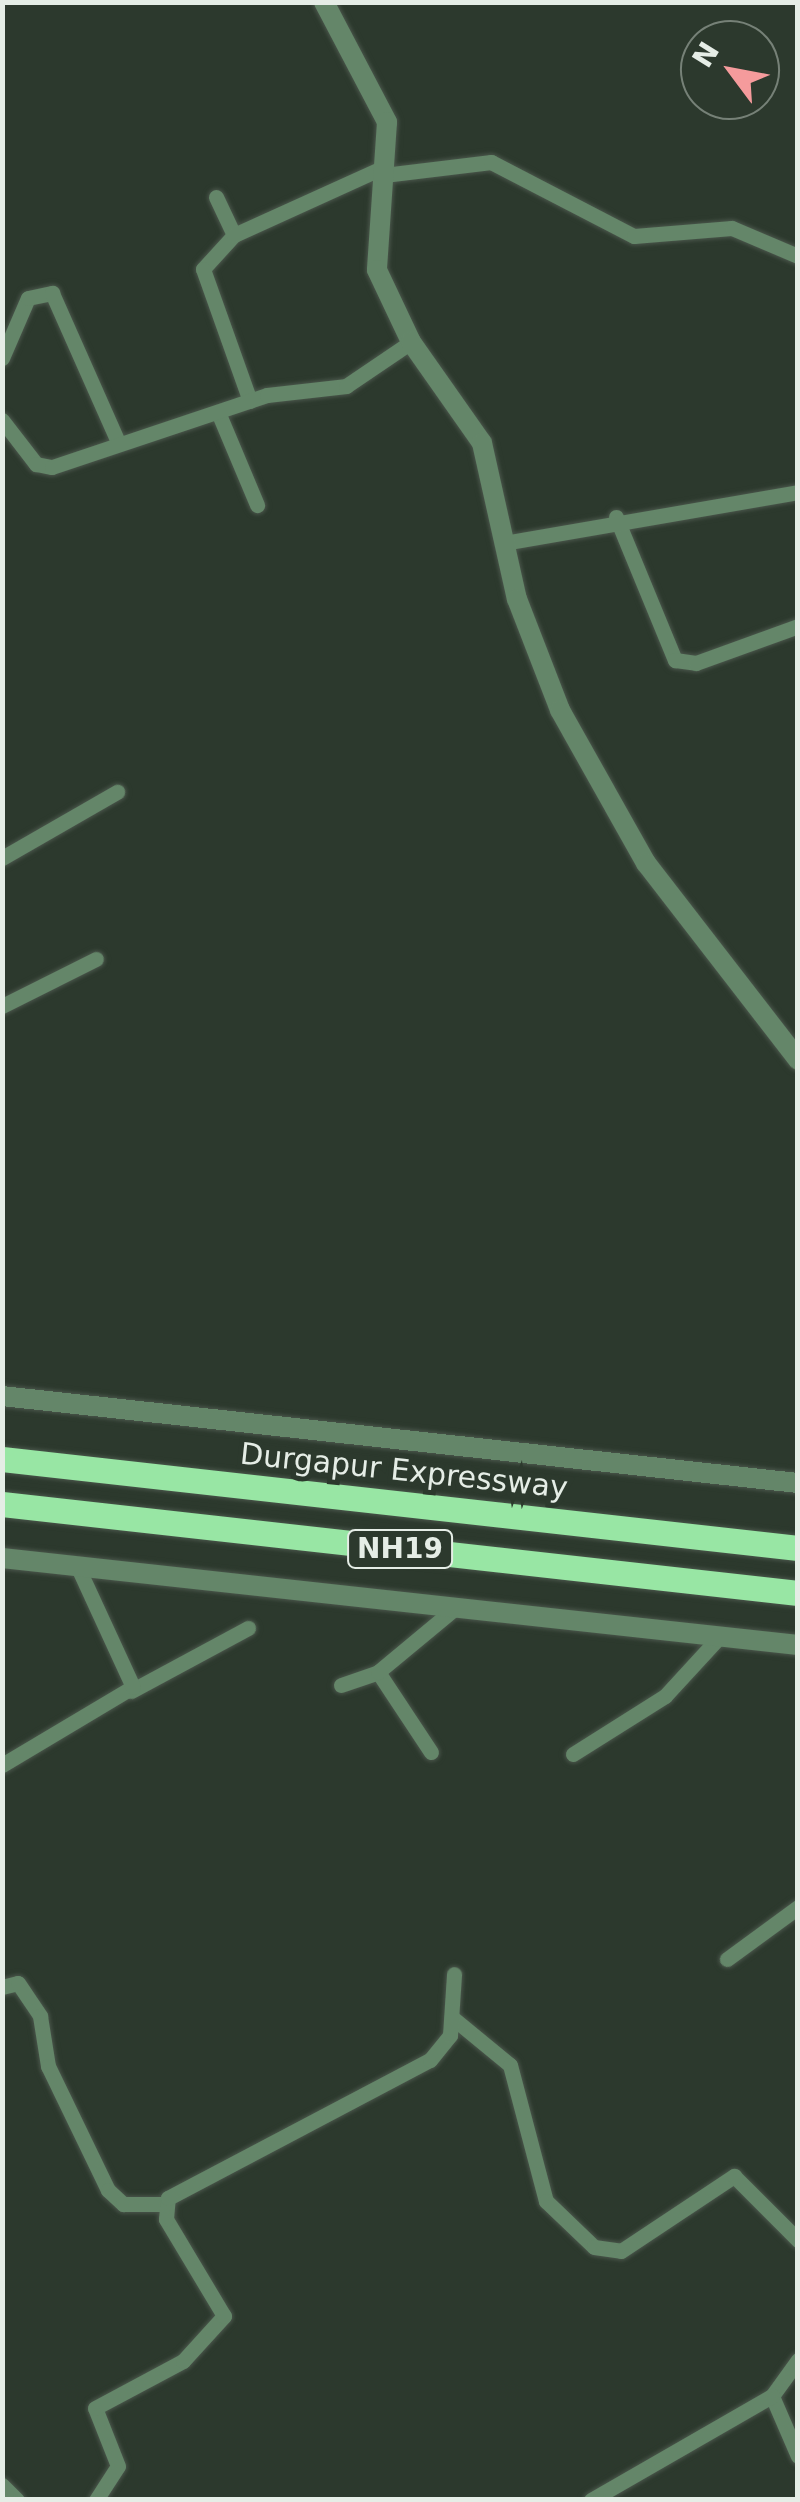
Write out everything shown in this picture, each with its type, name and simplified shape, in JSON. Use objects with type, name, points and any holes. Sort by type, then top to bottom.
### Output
[{"type":"highway","name":"Durgapur Expressway","points":[[2,1459],[798,1548]]},
{"type":"highway","name":"NH19","points":[[2,1504],[798,1593]]},
{"type":"street","points":[[324,2],[383,109],[384,171],[377,270],[411,342],[482,443],[509,542],[517,600],[600,789],[798,1060]]},
{"type":"street","points":[[250,401],[202,264],[234,234],[384,171],[491,162],[634,236],[732,228],[798,256]]},
{"type":"street","points":[[216,197],[234,234]]},
{"type":"street","points":[[2,358],[28,298],[52,293],[118,442]]},
{"type":"street","points":[[2,420],[42,466],[250,401],[346,386],[411,342]]},
{"type":"street","points":[[218,412],[256,506]]},
{"type":"street","points":[[509,542],[616,517],[798,492]]},
{"type":"street","points":[[616,517],[675,660],[696,663],[798,626]]},
{"type":"street","points":[[2,858],[117,792]]},
{"type":"street","points":[[2,1006],[96,959]]},
{"type":"street","points":[[2,1396],[798,1483]]},
{"type":"street","points":[[2,1558],[798,1645]]},
{"type":"street","points":[[77,1565],[131,1691]]},
{"type":"street","points":[[341,1685],[378,1672],[455,1608]]},
{"type":"street","points":[[2,1765],[248,1628]]},
{"type":"street","points":[[573,1754],[665,1696],[720,1635]]},
{"type":"street","points":[[378,1672],[430,1752]]},
{"type":"street","points":[[726,1959],[798,1907]]},
{"type":"street","points":[[2,1987],[18,1983],[40,2016],[48,2066],[108,2190],[122,2204],[164,2204],[430,2060],[454,2019],[454,1974]]},
{"type":"street","points":[[454,2019],[510,2065],[546,2201],[594,2248],[621,2251],[734,2176],[798,2240]]},
{"type":"street","points":[[96,2500],[118,2466],[95,2408],[183,2361],[224,2316],[164,2204]]},
{"type":"street","points":[[591,2500],[772,2396],[798,2360]]},
{"type":"street","points":[[772,2396],[798,2456]]},
{"type":"street","points":[[2,2484],[17,2500]]}]
